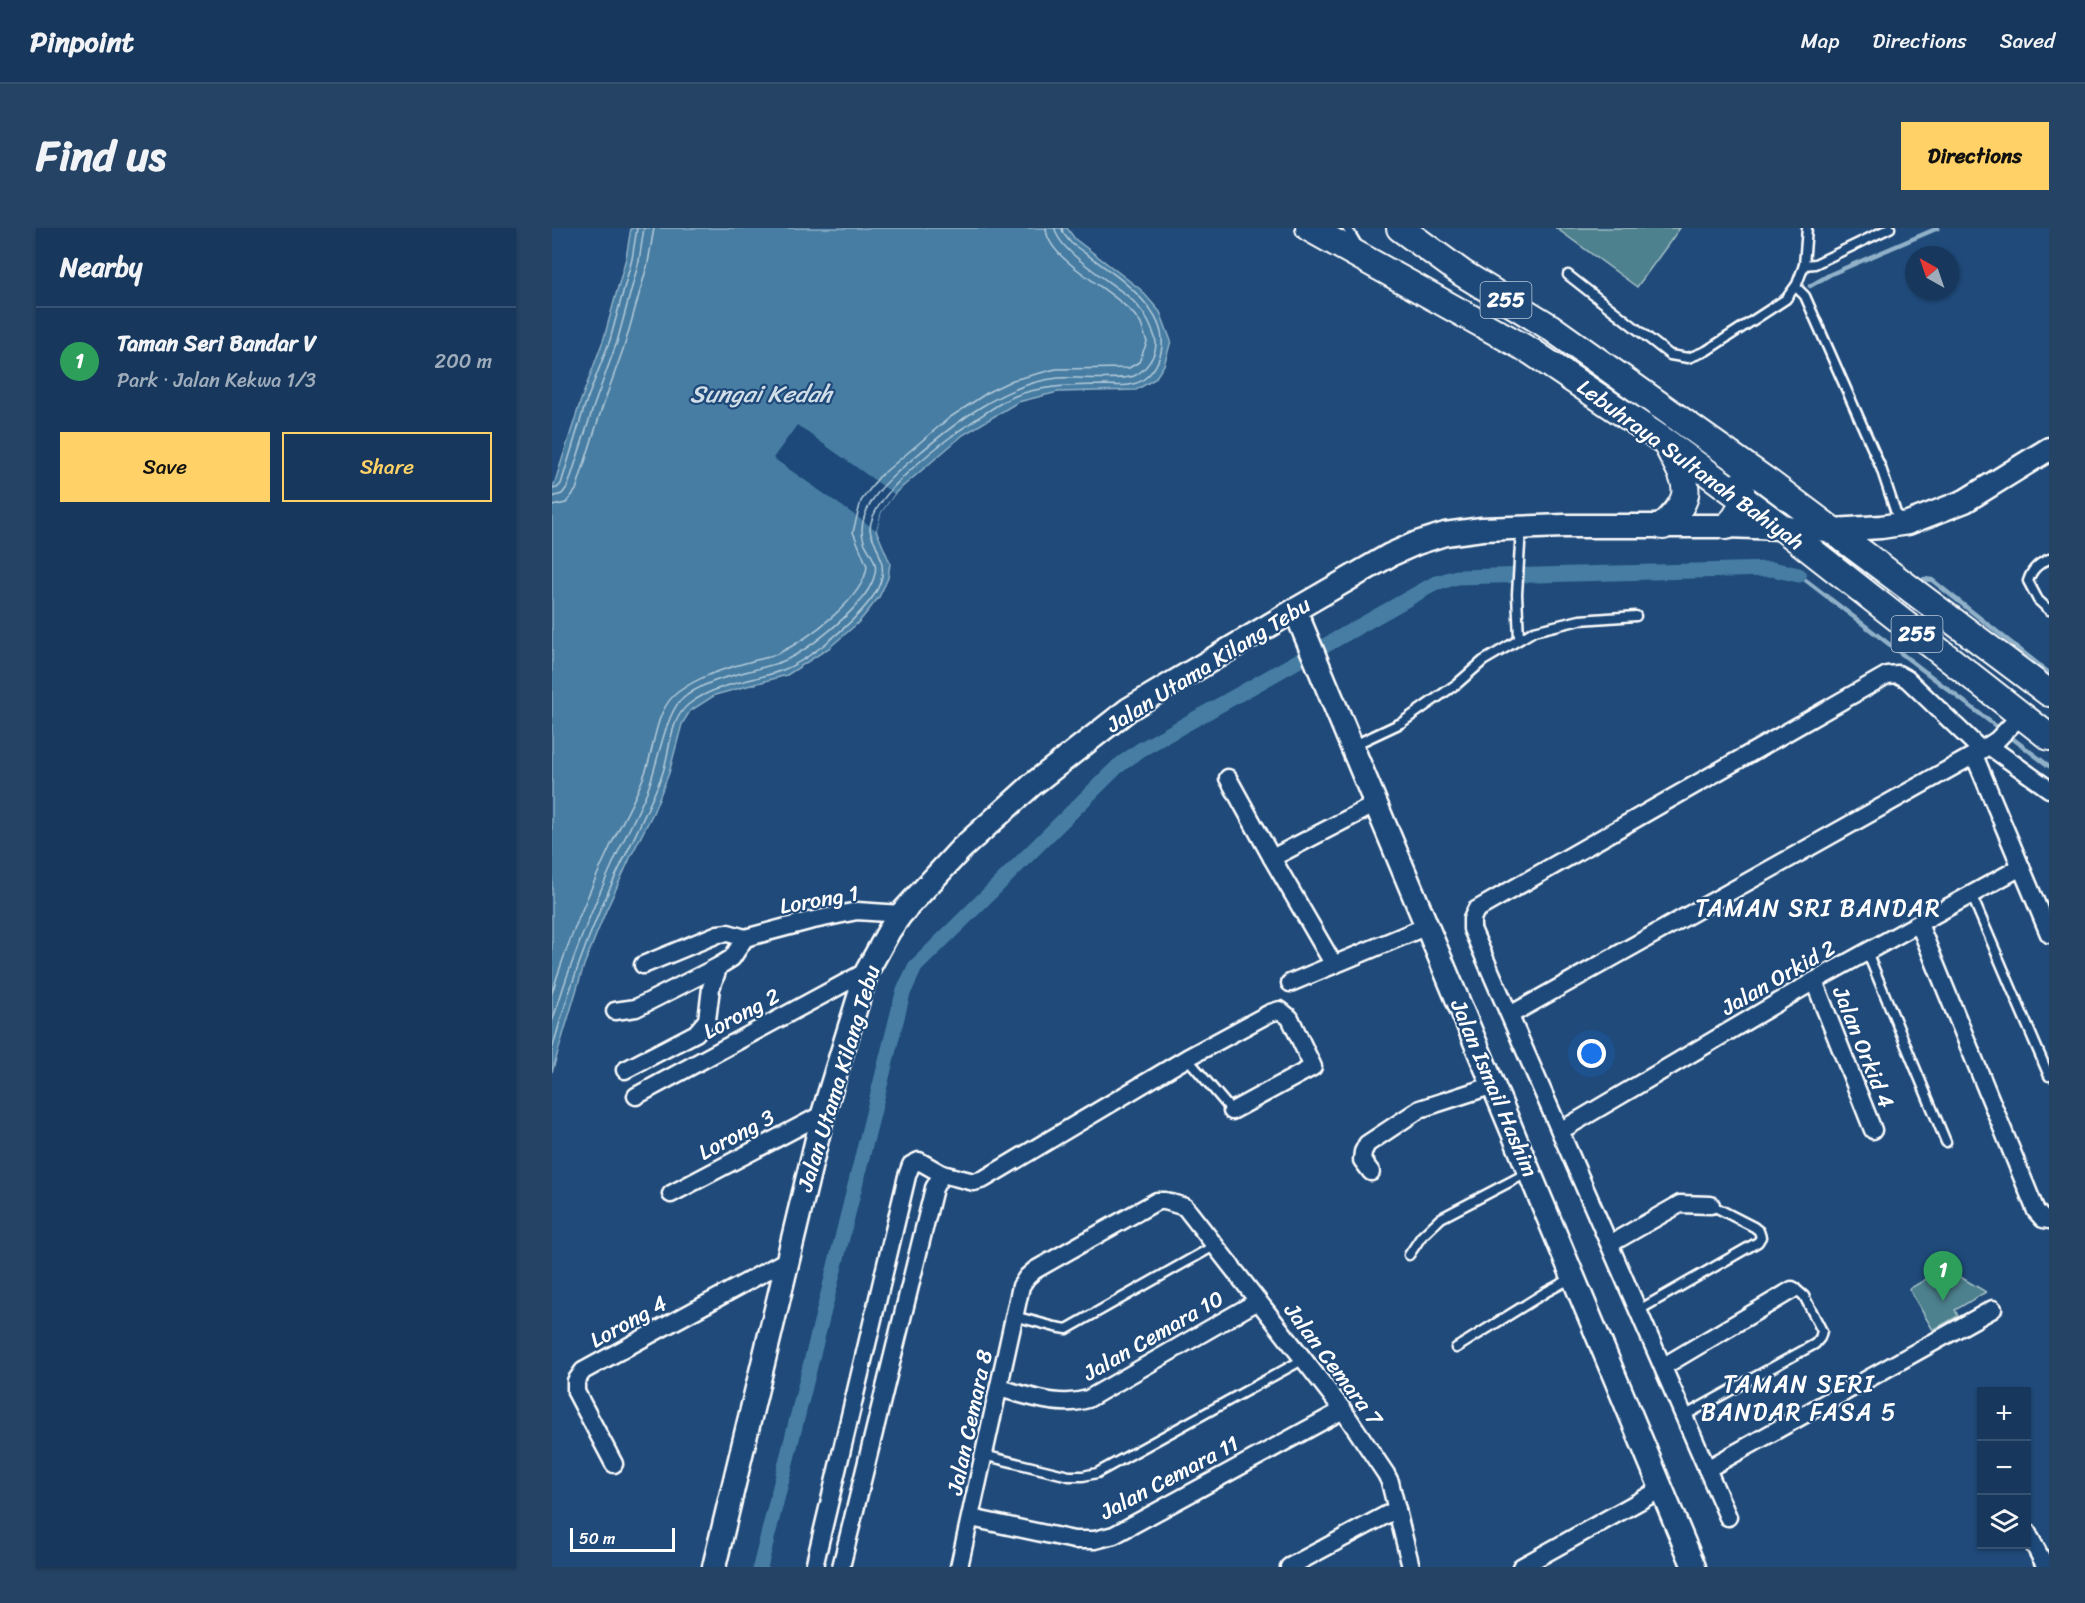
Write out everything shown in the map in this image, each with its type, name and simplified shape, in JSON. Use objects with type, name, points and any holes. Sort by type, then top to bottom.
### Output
[{"type":"main road","name":"Lebuhraya Sultanah Bahiyah","points":[[1309,228],[1532,352],[1667,443],[1785,530],[2016,721],[2049,737]]},
{"type":"main road","name":"Lebuhraya Sultanah Bahiyah","points":[[1400,228],[1462,273],[1550,327],[1833,530],[2049,693]]},
{"type":"main road","points":[[1663,526],[1678,512],[1684,500],[1686,486],[1683,472],[1667,443]]},
{"type":"main road","points":[[1727,526],[1737,516],[1743,500],[1740,483],[1730,457]]},
{"type":"street","name":"Jalan Utama Kilang Tebu","points":[[710,1565],[823,1114],[867,971],[878,948],[901,914],[960,849],[1033,784],[1129,709],[1390,555],[1417,543],[1445,534],[1482,529],[1727,526],[1785,530],[1833,530],[1900,524],[1933,515],[1965,501],[2049,449]]},
{"type":"street","name":"Jalan Ismail Hashim","points":[[1295,610],[1694,1567]]},
{"type":"street","points":[[1728,1517],[1472,929],[1472,919],[1476,910],[1887,675],[1898,674],[1907,679],[1985,748],[2049,789]]},
{"type":"street","points":[[1510,1015],[1985,748],[2016,721]]},
{"type":"street","points":[[1985,748],[2021,867],[2049,934]]},
{"type":"street","points":[[1228,778],[1334,965]]},
{"type":"street","points":[[1272,858],[1376,804]]},
{"type":"street","name":"Jalan Orkid 2","points":[[1560,1131],[1814,981],[2021,867]]},
{"type":"street","name":"Lorong 1","points":[[642,964],[718,934],[728,933],[745,938],[846,913],[901,914]]},
{"type":"street","points":[[1919,924],[2036,1211],[2043,1219],[2049,1220]]},
{"type":"street","points":[[1290,983],[1427,926]]},
{"type":"street","points":[[615,1011],[636,1008],[719,966],[732,958],[745,938]]},
{"type":"street","points":[[625,1070],[696,1033],[702,1027],[706,1020],[711,988],[719,966]]},
{"type":"street","name":"Lorong 2","points":[[636,1095],[867,971]]},
{"type":"street","name":"Jalan Orkid 4","points":[[1814,981],[1873,1130]]},
{"type":"street","points":[[813,1567],[866,1340],[911,1165],[918,1161],[942,1174],[974,1182],[984,1179],[1186,1058],[1270,1013],[1280,1010],[1290,1018],[1313,1067],[1232,1111]]},
{"type":"street","points":[[1371,1172],[1362,1160],[1367,1144],[1375,1138],[1420,1109],[1494,1085]]},
{"type":"street","name":"Lorong 3","points":[[671,1194],[823,1114]]},
{"type":"street","points":[[841,1567],[934,1188],[942,1174]]},
{"type":"street","name":"Jalan Cemara 7","points":[[1021,1286],[1035,1270],[1157,1201],[1165,1200],[1185,1208],[1343,1410],[1386,1474],[1411,1567]]},
{"type":"street","points":[[1610,1244],[1680,1204],[1711,1205]]},
{"type":"street","name":"Lorong 4","points":[[614,1464],[576,1392],[576,1381],[583,1371],[787,1260]]},
{"type":"street","name":"Jalan Cemara 8","points":[[959,1567],[1021,1286]]},
{"type":"street","points":[[1664,1366],[1792,1290]]},
{"type":"street","name":"Jalan Cemara 10","points":[[999,1388],[1060,1403],[1074,1404],[1088,1399],[1258,1301]]},
{"type":"street","points":[[1707,1469],[1993,1309]]},
{"type":"street","points":[[866,1340],[895,1345]]},
{"type":"street","name":"Jalan Cemara 11","points":[[971,1518],[1074,1540],[1095,1540],[1124,1529],[1343,1410]]},
{"type":"street","points":[[1521,1567],[1663,1488]]},
{"type":"street","points":[[1289,1567],[1397,1509]]},
{"type":"street","points":[[2031,1539],[2046,1567]]},
{"type":"lane","points":[[1347,228],[1352,239],[1378,267]]},
{"type":"lane","points":[[1568,275],[1670,355],[1688,358],[1706,351],[1778,306],[1796,287],[1804,265],[1807,228]]},
{"type":"lane","points":[[1804,265],[1815,264],[1890,228]]},
{"type":"lane","points":[[1796,287],[1804,296],[1871,447],[1900,524]]},
{"type":"lane","points":[[1519,639],[1517,594],[1521,528]]},
{"type":"lane","points":[[2049,559],[2038,564],[2030,573],[2028,580],[2038,600],[2049,610]]},
{"type":"lane","points":[[1352,746],[1401,723],[1458,683],[1483,661],[1534,631],[1580,620],[1636,616]]},
{"type":"lane","points":[[1971,894],[2049,1076]]},
{"type":"lane","points":[[1867,952],[1946,1142]]},
{"type":"lane","points":[[1186,1058],[1232,1111]]},
{"type":"lane","points":[[1408,1255],[1421,1236],[1440,1218],[1530,1171]]},
{"type":"lane","points":[[1639,1310],[1758,1242],[1761,1237],[1759,1231],[1754,1227],[1711,1205]]},
{"type":"lane","points":[[1014,1316],[1067,1329],[1214,1246]]},
{"type":"lane","points":[[1456,1348],[1574,1277]]},
{"type":"lane","points":[[1684,1416],[1815,1344],[1822,1331],[1804,1296],[1797,1290],[1792,1290]]},
{"type":"lane","points":[[983,1455],[1069,1476],[1097,1473],[1304,1359]]},
{"type":"green space","points":[[1556,228],[1680,228],[1637,287]]},
{"type":"green space","points":[[1945,1268],[1986,1292],[1955,1310],[1958,1316],[1933,1330],[1909,1289]]},
{"type":"water","name":"Sungai Kedah","points":[[631,228],[1067,228],[1075,239],[1140,289],[1160,312],[1171,341],[1164,365],[1155,379],[1136,390],[1058,392],[1018,402],[963,435],[894,494],[881,512],[876,530],[890,563],[888,578],[879,597],[859,622],[829,648],[787,675],[715,695],[690,711],[682,724],[669,773],[653,813],[605,913],[584,965],[552,1072],[552,491],[580,403],[604,338],[626,258]]},
{"type":"pier","points":[[797,425],[894,494],[881,512],[876,530],[773,458]]},
{"type":"waterway","points":[[1810,286],[1831,274],[1938,228]]},
{"type":"waterway","points":[[760,1567],[903,993],[915,967],[1117,767],[1140,750],[1434,584],[1457,577],[1772,569],[1799,575]]},
{"type":"waterway","points":[[1799,575],[2001,730]]},
{"type":"waterway","points":[[1924,579],[1932,580],[2049,673]]},
{"type":"waterway","points":[[2008,735],[2049,766]]},
{"type":"place","name":"Taman Seri Bandar V","points":[[1943,1301]]},
{"type":"district","name":"TAMAN SRI BANDAR","points":[[1818,908]]},
{"type":"district","name":"TAMAN SERI BANDAR FASA 5","points":[[1799,1398]]}]
